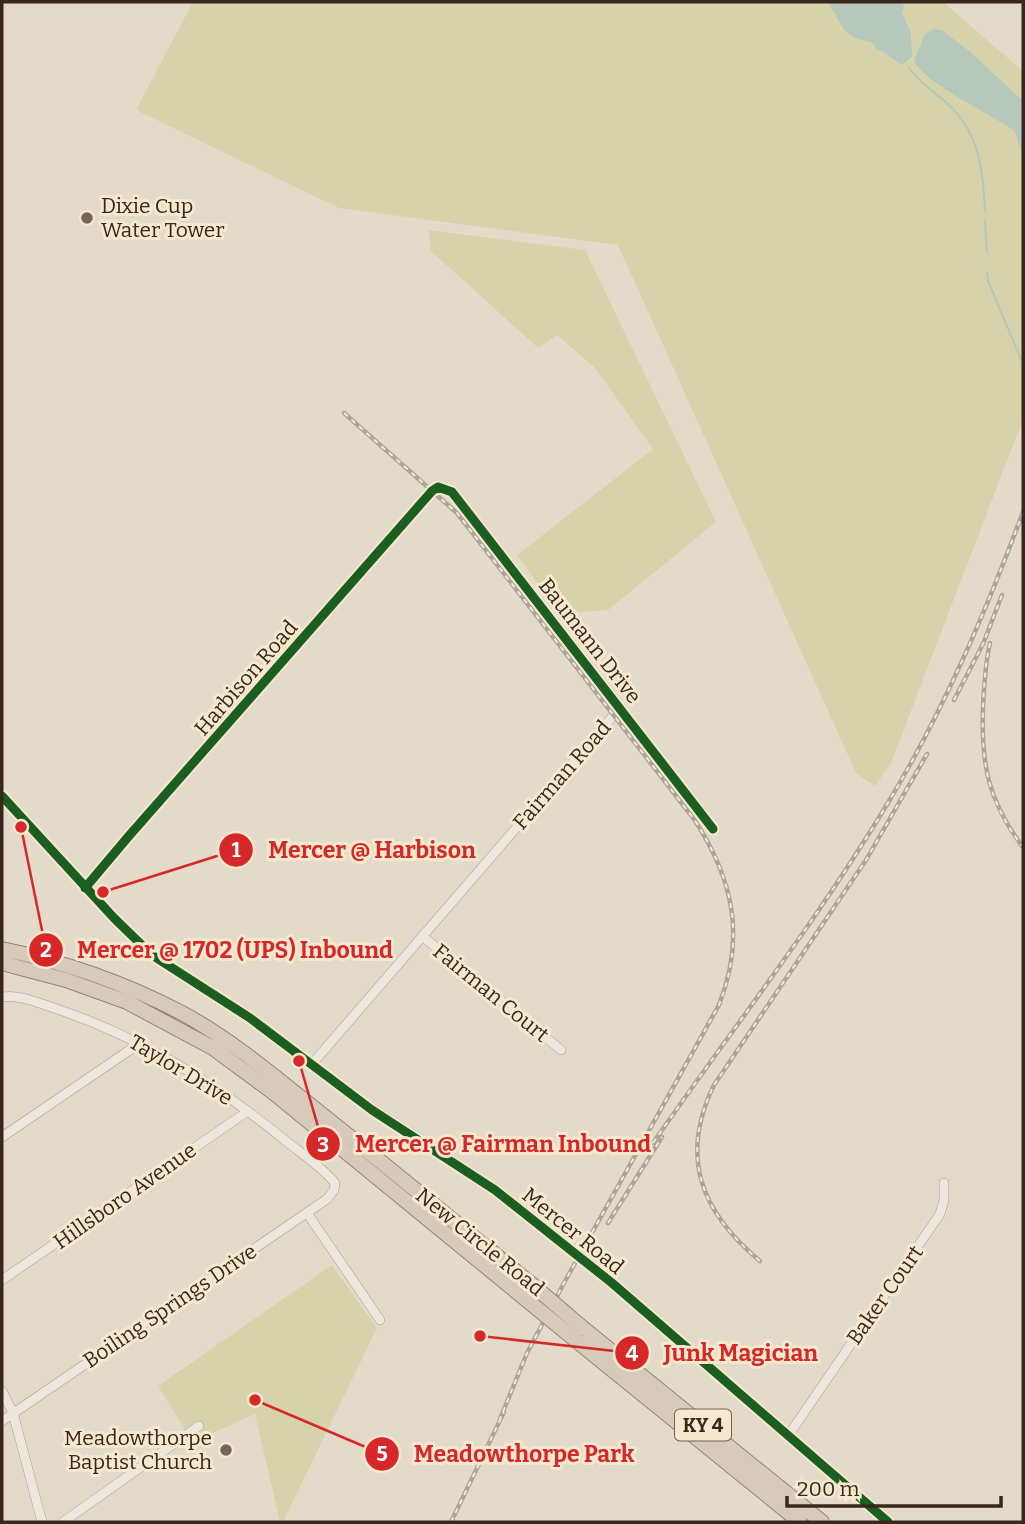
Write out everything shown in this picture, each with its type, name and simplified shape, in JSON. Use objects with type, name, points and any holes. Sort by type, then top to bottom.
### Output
[{"type":"highway","name":"New Circle Road","points":[[2,949],[75,967],[110,980],[147,996],[219,1035],[535,1287],[581,1335],[800,1522]]},
{"type":"highway","name":"New Circle Road","points":[[2,963],[66,980],[127,1002],[213,1048],[274,1093],[528,1301],[581,1335],[822,1522]]},
{"type":"street","name":"Baumann Drive","points":[[432,491],[444,487],[452,492],[713,829]]},
{"type":"street","name":"Harbison Road","points":[[85,888],[432,491]]},
{"type":"street","name":"Fairman Road","points":[[312,1064],[620,708]]},
{"type":"street","name":"Mercer Road","points":[[2,796],[85,888],[152,955],[250,1018],[372,1110],[478,1178],[612,1283],[888,1522]]},
{"type":"street","name":"Fairman Court","points":[[422,936],[561,1050]]},
{"type":"street","name":"Taylor Drive","points":[[2,997],[18,997],[88,1020],[184,1066],[248,1111],[330,1177],[335,1183],[334,1188]]},
{"type":"street","points":[[2,1137],[140,1043]]},
{"type":"street","name":"Hillsboro Avenue","points":[[2,1280],[248,1111]]},
{"type":"street","name":"Baker Court","points":[[788,1436],[940,1214],[944,1200],[944,1184]]},
{"type":"street","name":"Boiling Springs Drive","points":[[2,1421],[327,1199],[334,1188]]},
{"type":"street","points":[[307,1213],[380,1321]]},
{"type":"street","points":[[2,1391],[13,1413],[42,1522]]},
{"type":"street","points":[[62,1522],[199,1426]]},
{"type":"shaded area","points":[[193,2],[943,2],[1023,71],[1023,419],[891,763],[875,786],[856,773],[618,245],[339,208],[136,110]]},
{"type":"shaded area","points":[[828,2],[902,2],[902,13],[911,33],[912,57],[902,65],[877,50],[872,42],[857,39],[844,30]]},
{"type":"shaded area","points":[[934,29],[942,30],[969,51],[1023,101],[1023,155],[1014,130],[944,88],[914,61],[925,34]]},
{"type":"shaded area","points":[[428,230],[585,250],[716,522],[608,610],[581,612],[550,601],[517,555],[653,449],[595,368],[557,335],[538,348],[431,251]]},
{"type":"shaded area","points":[[332,1265],[377,1328],[283,1522],[280,1522],[255,1414],[193,1442],[158,1386]]},
{"type":"waterway","points":[[909,68],[949,105],[967,128],[981,167],[985,211]]},
{"type":"waterway","points":[[985,220],[987,253]]},
{"type":"waterway","points":[[987,272],[988,281],[1023,364]]},
{"type":"railway","points":[[344,413],[457,513],[694,819],[718,864],[731,909],[732,955],[719,1005],[564,1283],[527,1353],[500,1419]]},
{"type":"railway","points":[[653,1143],[833,889],[909,767],[963,660],[1023,512]]},
{"type":"railway","points":[[954,700],[983,644],[1002,595]]},
{"type":"railway","points":[[990,643],[983,708],[985,764],[1001,813],[1022,846]]},
{"type":"railway","points":[[760,1261],[723,1223],[710,1203],[702,1182],[698,1136],[704,1111],[714,1085],[866,860],[927,754]]},
{"type":"railway","points":[[608,1223],[662,1137]]},
{"type":"railway","points":[[451,1522],[504,1412]]},
{"type":"cycle path","points":[[85,888],[438,487],[452,492],[713,829]]},
{"type":"cycle path","points":[[2,796],[114,918],[152,955],[250,1018],[372,1110],[495,1190],[612,1283],[888,1522]]},
{"type":"place","name":"Dixie Cup Water Tower","points":[[87,218]]},
{"type":"place","name":"Mercer @ 1702 (UPS) Inbound","points":[[21,827]]},
{"type":"place","name":"Mercer @ Harbison","points":[[103,892]]},
{"type":"place","name":"Mercer @ Fairman Inbound","points":[[299,1061]]},
{"type":"place","name":"Junk Magician","points":[[480,1336]]},
{"type":"place","name":"Meadowthorpe Park","points":[[255,1400]]},
{"type":"place","name":"Meadowthorpe Baptist Church","points":[[226,1450]]}]
